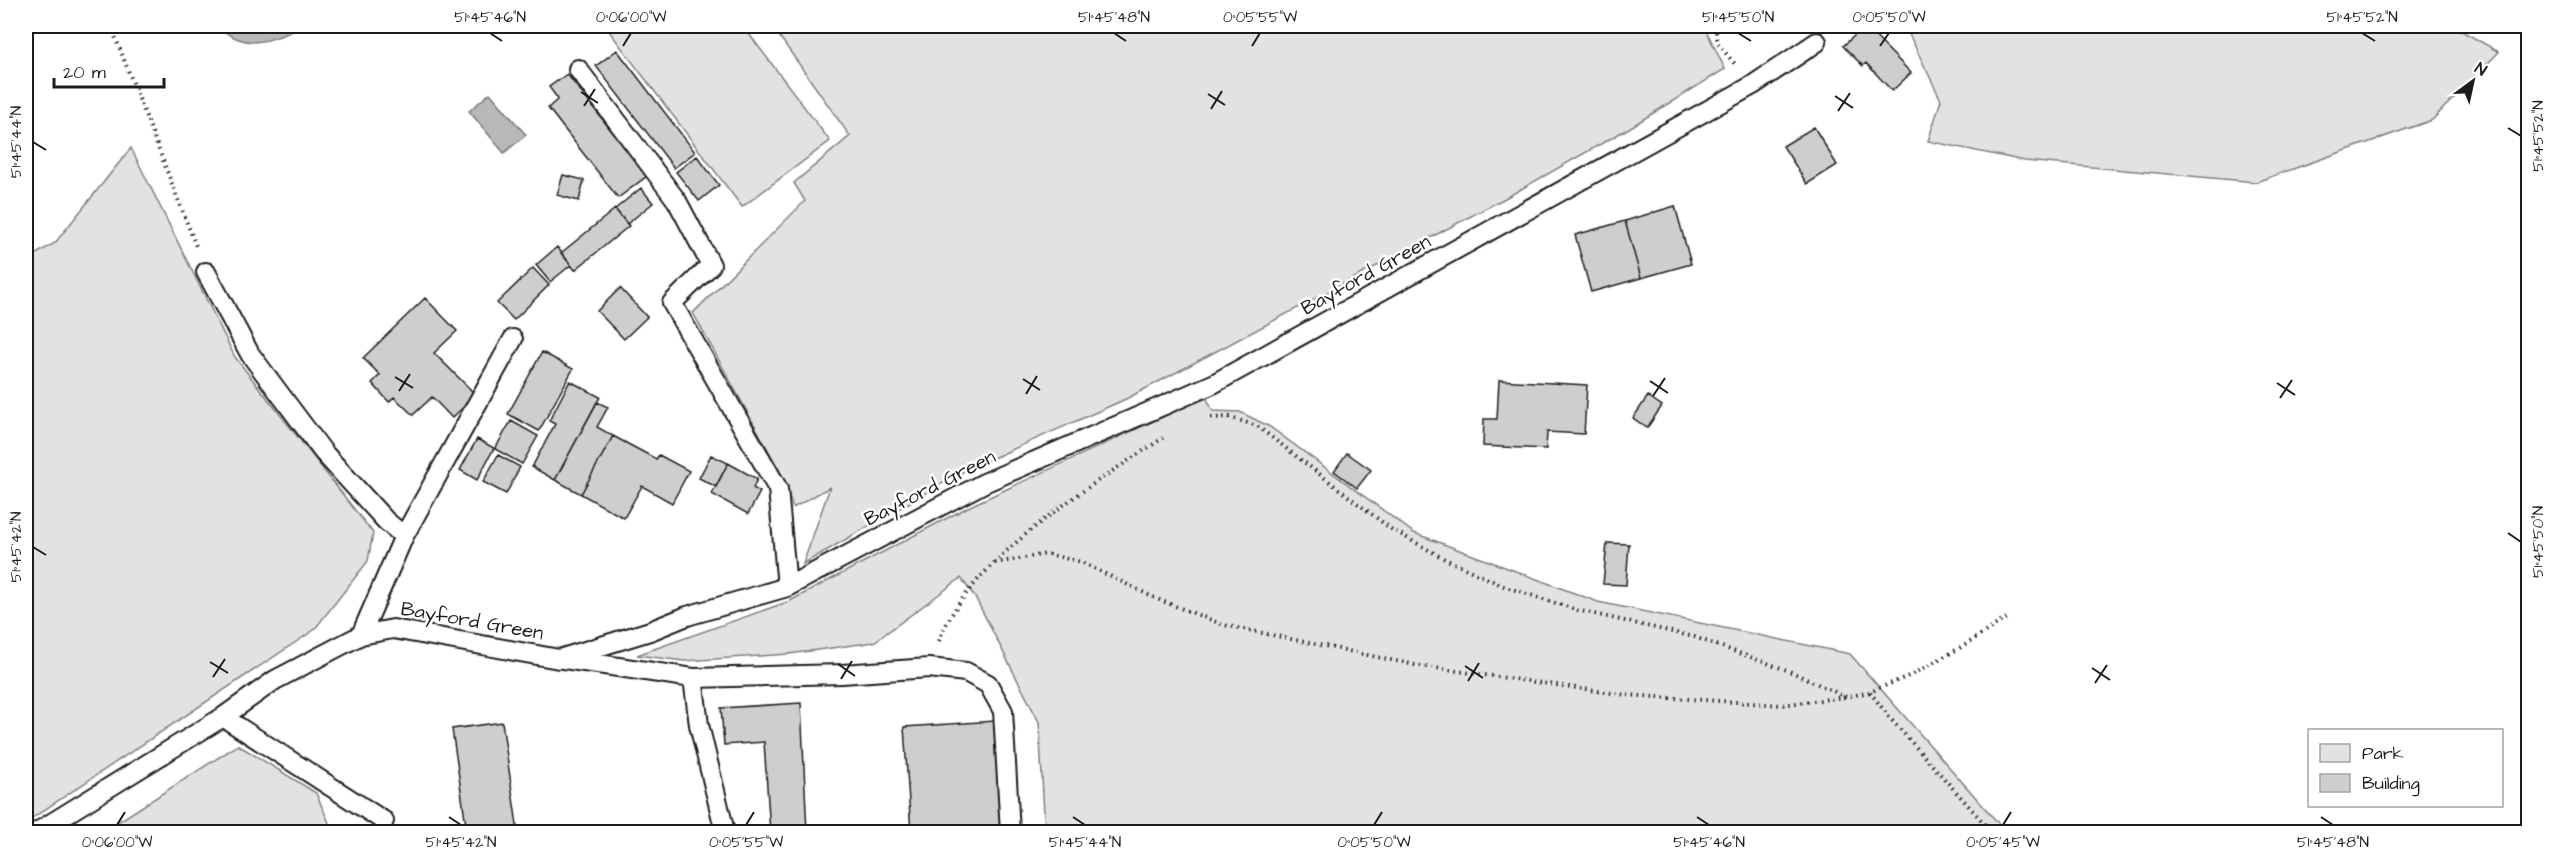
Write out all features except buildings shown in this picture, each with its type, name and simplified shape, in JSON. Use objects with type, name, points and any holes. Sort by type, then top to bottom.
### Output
[{"type":"lane","name":"Bayford Green","points":[[37,832],[223,717],[275,680],[361,635],[393,629],[560,659],[650,632],[687,616],[787,587],[984,483],[1213,384],[1753,85],[1816,42]]},
{"type":"lane","points":[[578,69],[677,201],[711,265],[672,303],[778,489],[787,587]]},
{"type":"lane","points":[[206,272],[250,354],[339,470],[386,521],[404,536]]},
{"type":"lane","points":[[361,635],[404,536],[513,339]]},
{"type":"lane","points":[[560,659],[693,678],[842,674],[929,668],[966,672],[988,684],[1003,711],[1010,832]]},
{"type":"lane","points":[[693,678],[699,725],[725,832]]},
{"type":"lane","points":[[223,717],[384,821]]},
{"type":"path","points":[[111,26],[206,272]]},
{"type":"path","points":[[1715,26],[1718,44],[1753,85]]},
{"type":"path","points":[[1203,419],[1229,417],[1257,426],[1391,529],[1445,559],[1506,587],[1577,610],[1694,637],[1787,670],[1846,697]]},
{"type":"path","points":[[929,668],[942,633],[955,610],[994,563],[1067,501],[1167,436]]},
{"type":"path","points":[[994,563],[1047,554],[1081,562],[1157,599],[1224,625],[1415,665],[1638,696],[1782,705],[1870,692],[1911,675],[1965,645],[2008,617]]},
{"type":"path","points":[[1870,692],[1889,717],[1992,832]]},
{"type":"green space","points":[[617,26],[743,26],[830,141],[742,207],[609,31]]},
{"type":"green space","points":[[772,26],[1704,26],[1725,69],[1629,128],[1507,197],[1128,398],[964,471],[803,564],[830,487],[793,508],[783,477],[693,313],[805,201],[794,183],[850,136]]},
{"type":"green space","points":[[1905,26],[2453,26],[2499,52],[2432,120],[2256,182],[2025,161],[1928,141],[1941,100]]},
{"type":"green space","points":[[131,148],[235,357],[373,533],[368,561],[314,630],[26,822],[26,260],[55,243]]},
{"type":"green space","points":[[1206,397],[1213,411],[1240,412],[1270,427],[1414,533],[1598,602],[1850,654],[2006,832],[1045,832],[1039,722],[976,599],[961,578],[874,642],[789,654],[684,661],[637,655],[790,601],[970,506]]},
{"type":"green space","points":[[238,745],[316,793],[333,832],[102,832]]},
{"type":"shaded area","points":[[217,26],[304,26],[281,36],[249,42],[228,34]]},
{"type":"shaded area","points":[[490,93],[526,135],[504,153],[469,111]]}]
